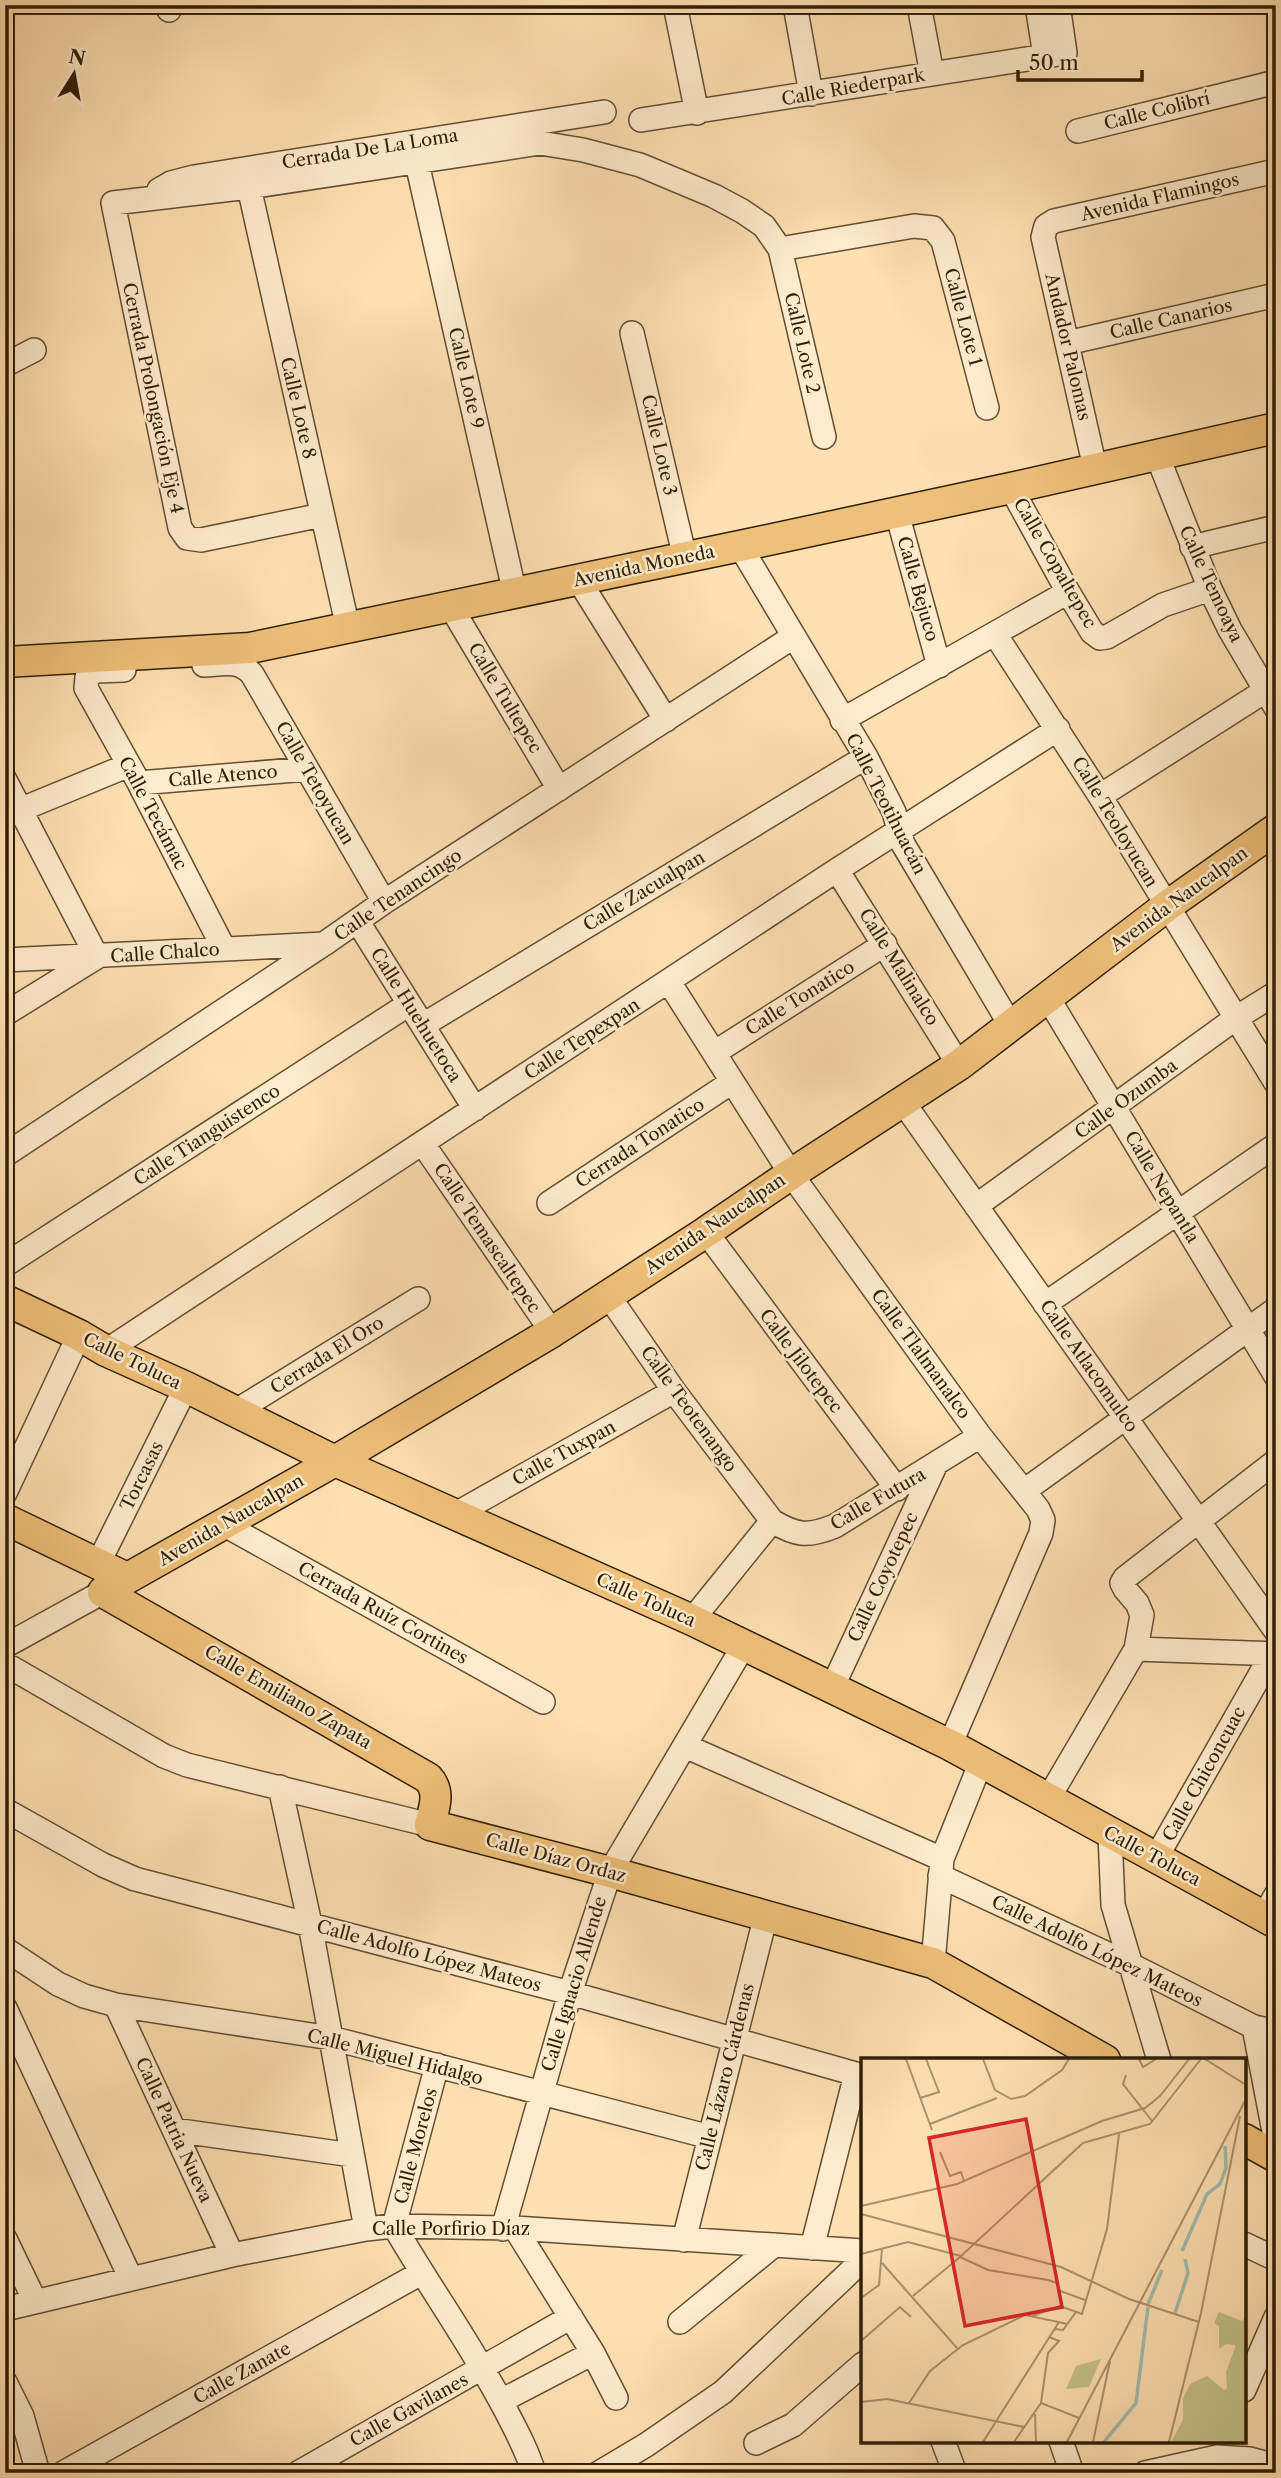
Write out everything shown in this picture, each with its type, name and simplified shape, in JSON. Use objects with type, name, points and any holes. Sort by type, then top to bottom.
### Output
[{"type":"main road","name":"Avenida Moneda","points":[[5,662],[250,648],[897,513],[1276,428]]},
{"type":"main road","name":"Avenida Naucalpan","points":[[110,1578],[223,1524],[552,1332],[959,1065],[1167,906],[1276,829]]},
{"type":"main road","name":"Calle Toluca","points":[[5,1300],[335,1461],[744,1645],[950,1745],[1156,1858],[1272,1911]]},
{"type":"main road","name":"Calle Emiliano Zapata","points":[[5,1519],[110,1578],[428,1778],[435,1785],[436,1797],[430,1825]]},
{"type":"main road","name":"Calle Díaz Ordaz","points":[[430,1825],[610,1872],[933,1963],[1101,2058]]},
{"type":"main road","points":[[1246,2140],[1276,2157]]},
{"type":"street","points":[[676,5],[696,113]]},
{"type":"street","points":[[795,5],[811,94]]},
{"type":"street","points":[[919,5],[932,74]]},
{"type":"street","points":[[1037,5],[1055,55]]},
{"type":"street","points":[[1055,55],[1058,5]]},
{"type":"street","name":"Calle Riederpark","points":[[641,120],[1055,55]]},
{"type":"street","name":"Calle Colibrí","points":[[1078,131],[1276,82]]},
{"type":"street","name":"Cerrada De La Loma","points":[[113,203],[417,163],[534,134],[604,113]]},
{"type":"street","points":[[534,134],[640,165],[714,196],[764,226],[780,249]]},
{"type":"street","name":"Cerrada De La Loma","points":[[141,200],[171,183],[194,177],[534,134]]},
{"type":"street","name":"Calle Lote 9","points":[[417,163],[515,594]]},
{"type":"street","name":"Avenida Flamingos","points":[[1046,226],[1054,221],[1276,171]]},
{"type":"street","name":"Calle Lote 8","points":[[249,187],[348,628]]},
{"type":"street","name":"Cerrada Prolongación Eje 4","points":[[113,203],[180,528],[187,538],[201,540],[322,515]]},
{"type":"street","name":"Calle Lote 1","points":[[780,249],[914,226],[933,228],[943,241],[987,408]]},
{"type":"street","name":"Andador Palomas","points":[[1046,226],[1043,237],[1095,468]]},
{"type":"street","name":"Calle Lote 2","points":[[780,249],[824,438]]},
{"type":"street","name":"Calle Canarios","points":[[1067,343],[1276,295]]},
{"type":"street","name":"Calle Lote 3","points":[[632,333],[685,558]]},
{"type":"street","points":[[5,365],[34,350]]},
{"type":"street","name":"Calle Temoaya","points":[[1157,455],[1210,589],[1230,630],[1272,694]]},
{"type":"street","name":"Calle Copaltepec","points":[[1011,488],[1068,592],[1092,632],[1100,638],[1163,604],[1210,589]]},
{"type":"street","name":"Calle Bejuco","points":[[897,513],[939,666]]},
{"type":"street","points":[[1192,547],[1276,527]]},
{"type":"street","name":"Calle Teotihuacán","points":[[740,546],[866,757],[894,812],[903,844],[1011,1026]]},
{"type":"street","points":[[578,579],[666,720]]},
{"type":"street","points":[[842,720],[1068,592]]},
{"type":"street","name":"Calle Tultepec","points":[[450,607],[559,789]]},
{"type":"street","name":"Calle Teoloyucan","points":[[995,634],[1101,796],[1276,1083]]},
{"type":"street","name":"Calle Tenancingo","points":[[5,1155],[358,922],[384,902],[793,637]]},
{"type":"street","name":"Calle Tecámac","points":[[224,949],[134,774],[86,688],[86,677],[95,671],[233,663],[244,666]]},
{"type":"street","name":"Calle Tetoyucan","points":[[244,666],[252,674],[384,902]]},
{"type":"street","points":[[1101,796],[1272,694]]},
{"type":"street","name":"Calle Tepexpan","points":[[106,1351],[838,870],[1058,729]]},
{"type":"street","name":"Calle Zacualpan","points":[[423,1025],[866,757]]},
{"type":"street","name":"Calle Atenco","points":[[13,813],[134,774],[307,769]]},
{"type":"street","points":[[5,780],[13,813],[97,957],[5,1014]]},
{"type":"street","name":"Calle Malinalco","points":[[838,870],[959,1065]]},
{"type":"street","name":"Calle Huehuetoca","points":[[358,922],[475,1109]]},
{"type":"street","name":"Calle Chalco","points":[[5,960],[324,944]]},
{"type":"street","name":"Calle Tonatico","points":[[714,1053],[885,944]]},
{"type":"street","name":"Calle Tlalmanalco","points":[[669,982],[791,1174],[980,1436],[1038,1509],[1043,1520],[1041,1534],[950,1745]]},
{"type":"street","name":"Calle Ozumba","points":[[976,1206],[1236,1018],[1276,993]]},
{"type":"street","name":"Calle Nepantla","points":[[1048,998],[1276,1376]]},
{"type":"street","name":"Calle Tianguistenco","points":[[5,1265],[409,1004]]},
{"type":"street","name":"Cerrada Tonatico","points":[[548,1203],[732,1082]]},
{"type":"street","name":"Calle Atlacomulco","points":[[903,1102],[1276,1631]]},
{"type":"street","name":"Calle Temascaltepec","points":[[423,1144],[552,1332]]},
{"type":"street","points":[[1045,1304],[1276,1145]]},
{"type":"street","name":"Calle Jilotepec","points":[[706,1232],[897,1489]]},
{"type":"street","name":"Calle Teotenango","points":[[608,1295],[674,1391],[772,1521]]},
{"type":"street","name":"Cerrada El Oro","points":[[236,1411],[418,1299]]},
{"type":"street","points":[[1024,1491],[1276,1308]]},
{"type":"street","points":[[5,1493],[79,1335]]},
{"type":"street","name":"Torcasas","points":[[110,1578],[186,1387]]},
{"type":"street","name":"Calle Tuxpan","points":[[454,1514],[674,1391]]},
{"type":"street","name":"Calle Futura","points":[[772,1521],[786,1530],[801,1534],[817,1533],[835,1526],[980,1436]]},
{"type":"street","points":[[1048,1799],[1136,1649],[1142,1615],[1137,1603],[1122,1583],[1125,1578],[1276,1461]]},
{"type":"street","name":"Calle Coyotepec","points":[[832,1688],[935,1466]]},
{"type":"street","points":[[692,1620],[772,1521]]},
{"type":"street","name":"Cerrada Ruíz Cortines","points":[[223,1524],[543,1702]]},
{"type":"street","points":[[5,1646],[110,1578]]},
{"type":"street","name":"Calle Ignacio Allende","points":[[509,2229],[540,2094],[610,1872],[744,1645]]},
{"type":"street","points":[[1136,1649],[1274,1654]]},
{"type":"street","name":"Calle Chiconcuac","points":[[1156,1858],[1274,1654]]},
{"type":"street","name":"Calle Díaz Ordaz","points":[[5,1664],[164,1756],[187,1765],[430,1825]]},
{"type":"street","name":"Calle Adolfo López Mateos","points":[[685,1745],[941,1868],[1265,2030],[1274,2129]]},
{"type":"street","points":[[933,1963],[941,1868],[981,1762]]},
{"type":"street","points":[[280,1787],[310,1924],[366,2229]]},
{"type":"street","name":"Calle Adolfo López Mateos","points":[[5,1810],[103,1865],[135,1879],[570,1993],[859,2075]]},
{"type":"street","points":[[1110,1834],[1113,1905],[1158,2058]]},
{"type":"street","name":"Calle Lázaro Cárdenas","points":[[684,2240],[766,1915]]},
{"type":"street","name":"Calle Miguel Hidalgo","points":[[5,1949],[58,1984],[83,1996],[116,2005],[331,2038],[710,2137]]},
{"type":"street","name":"Calle Patria Nueva","points":[[116,2005],[232,2255]]},
{"type":"street","points":[[5,2008],[131,2280]]},
{"type":"street","name":"Calle Morelos","points":[[394,2226],[437,2065]]},
{"type":"street","points":[[812,2248],[859,2075]]},
{"type":"street","points":[[174,2130],[352,2155]]},
{"type":"street","name":"Calle Porfirio Díaz","points":[[5,2309],[232,2255],[394,2226],[509,2229],[812,2248],[855,2263]]},
{"type":"street","name":"Calle Gavilanes","points":[[394,2226],[421,2273],[484,2369],[528,2453],[534,2473]]},
{"type":"street","points":[[509,2229],[571,2317],[616,2398]]},
{"type":"street","points":[[5,2239],[34,2301]]},
{"type":"street","points":[[680,2322],[774,2245]]},
{"type":"street","points":[[1246,2245],[1276,2259]]},
{"type":"street","points":[[599,2473],[646,2445],[723,2392],[855,2263]]},
{"type":"street","name":"Calle Zanate","points":[[63,2473],[421,2273]]},
{"type":"street","points":[[1246,2385],[1276,2316]]},
{"type":"street","name":"Calle Gavilanes","points":[[299,2473],[571,2317]]},
{"type":"street","points":[[501,2400],[593,2353]]},
{"type":"street","points":[[757,2444],[793,2425],[861,2366]]},
{"type":"street","points":[[5,2382],[22,2416],[38,2473]]},
{"type":"street","points":[[944,2443],[955,2473]]},
{"type":"street","points":[[1062,2443],[1072,2473]]},
{"type":"street","points":[[1145,2473],[1220,2449],[1276,2466]]}]
